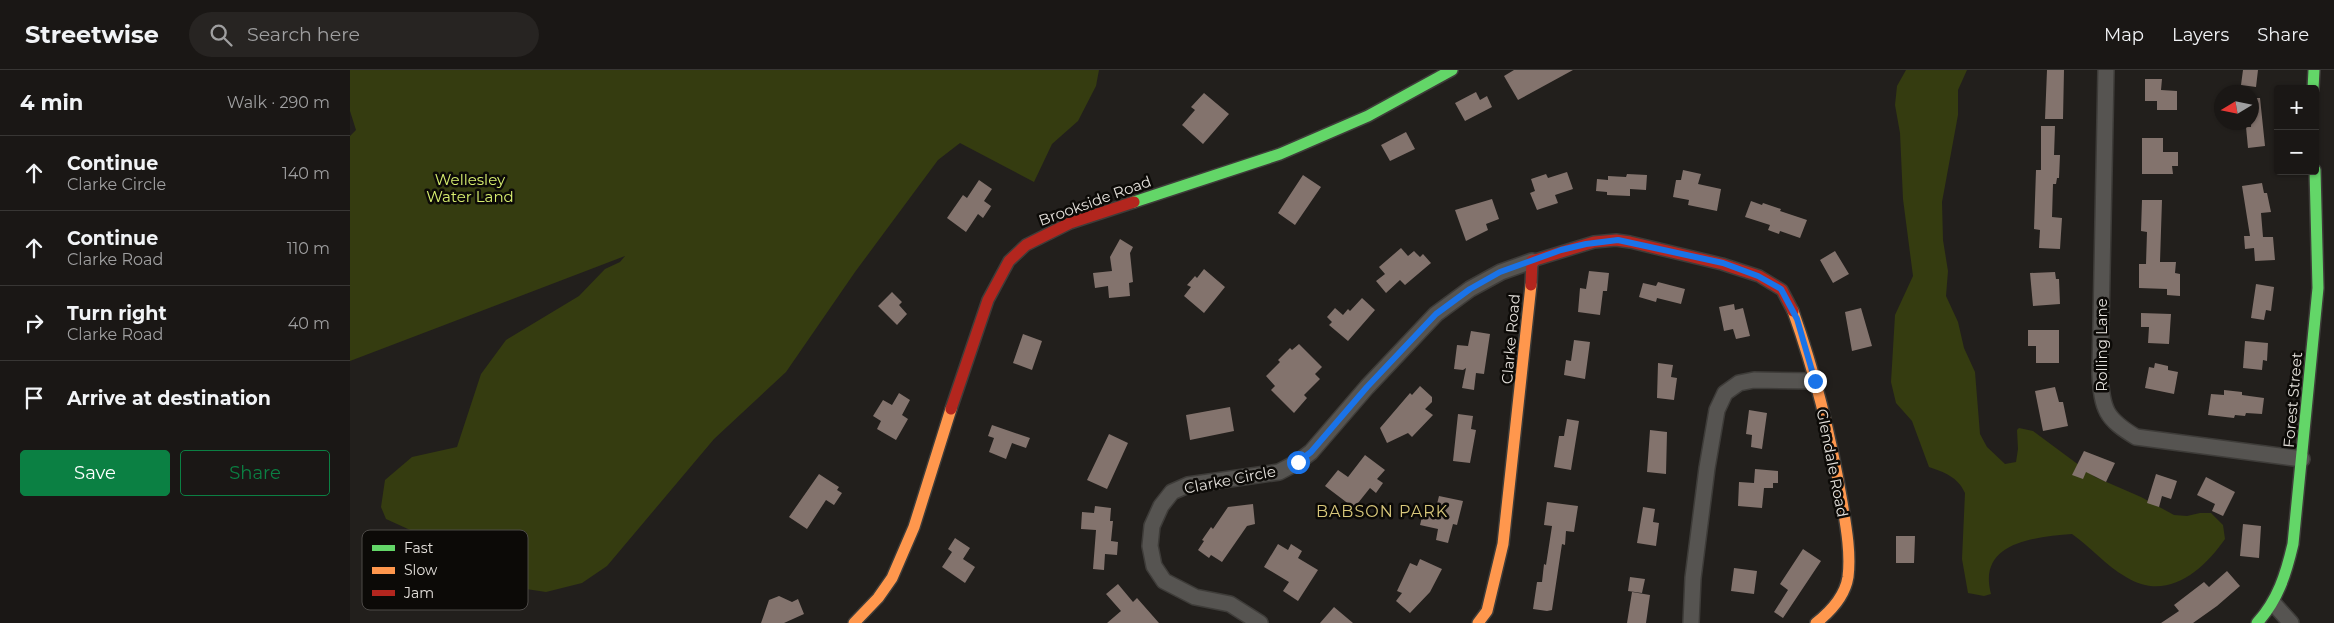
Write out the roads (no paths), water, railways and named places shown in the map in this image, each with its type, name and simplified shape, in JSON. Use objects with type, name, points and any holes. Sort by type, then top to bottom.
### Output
[{"type":"street","name":"Brookside Road","points":[[854,623],[878,598],[892,578],[919,511],[988,300],[1009,262],[1026,245],[1070,223],[1280,154],[1368,116],[1452,70]]},
{"type":"street","name":"Rolling Lane","points":[[2106,70],[2100,374],[2101,395],[2106,412],[2116,425],[2136,437],[2302,459]]},
{"type":"street","points":[[2313,85],[2314,70]]},
{"type":"street","name":"Forest Street","points":[[2257,623],[2274,604],[2285,578],[2293,544],[2318,288],[2315,175]]},
{"type":"street","points":[[1532,261],[1586,244],[1618,240],[1723,263],[1758,276],[1781,289],[1797,319],[1815,381],[1754,380],[1739,383],[1725,393],[1717,410],[1707,468],[1693,578],[1691,623]]},
{"type":"street","name":"Clarke Circle","points":[[1260,623],[1230,604],[1195,597],[1164,581],[1154,566],[1150,546],[1152,526],[1161,506],[1172,492],[1188,486],[1279,472],[1298,462],[1311,452],[1367,387],[1436,314],[1485,280],[1500,272],[1532,261]]},
{"type":"street","name":"Clarke Road","points":[[1478,623],[1486,611],[1503,544],[1531,298],[1532,261]]},
{"type":"street","name":"Glendale Road","points":[[1815,381],[1841,496],[1848,552],[1848,577],[1840,596],[1824,618],[1816,623]]},
{"type":"street","points":[[2274,604],[2291,623]]},
{"type":"district","name":"BABSON PARK","points":[[1382,511]]},
{"type":"park label","name":"Wellesley Water Land","points":[[470,188]]}]
